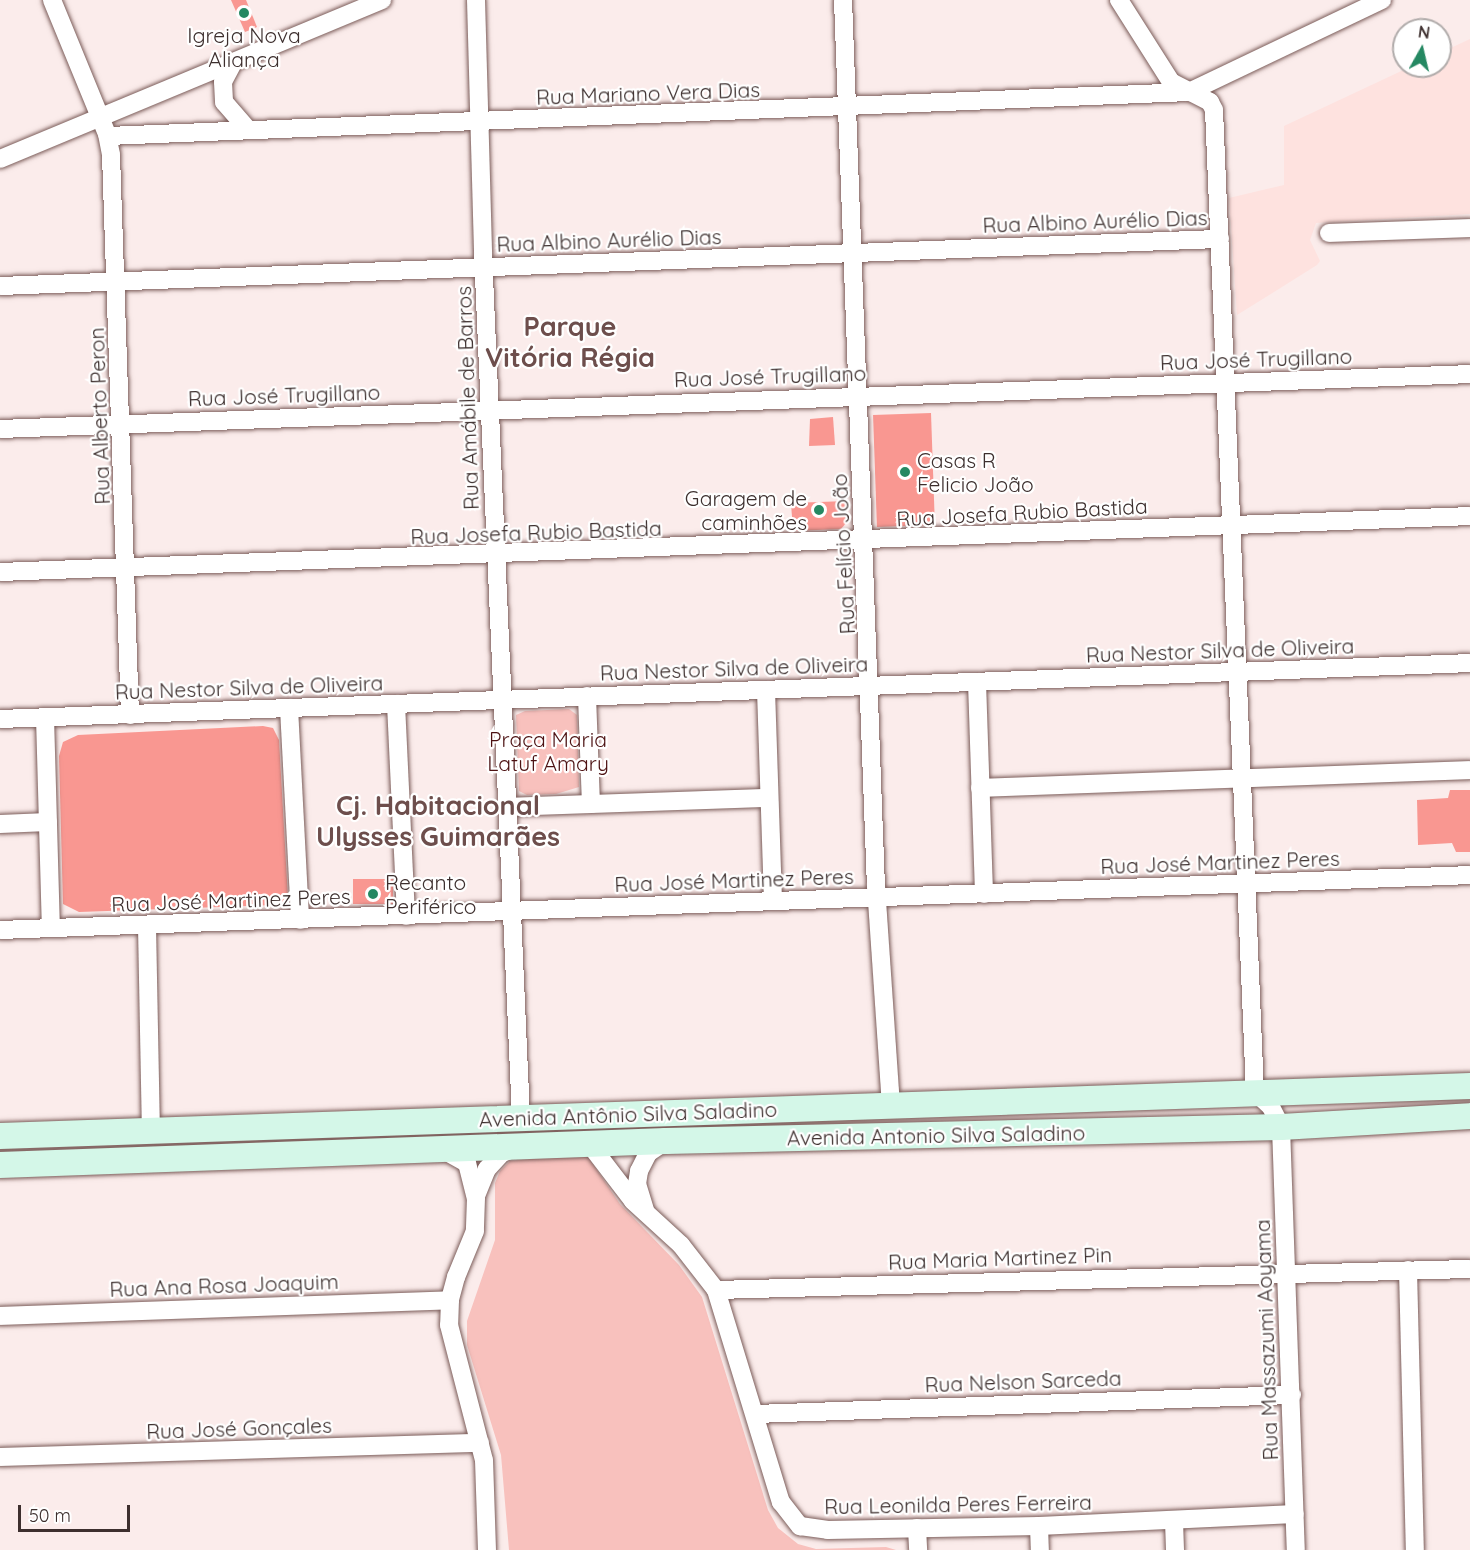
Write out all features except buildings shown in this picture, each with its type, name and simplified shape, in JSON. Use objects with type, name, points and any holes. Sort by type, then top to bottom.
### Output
[{"type":"main road","points":[[1255,1092],[1470,1086]]},
{"type":"main road","name":"Avenida Antônio Silva Saladino","points":[[0,1136],[1255,1092]]},
{"type":"main road","points":[[736,1139],[866,1125],[884,1116],[891,1105]]},
{"type":"main road","name":"Avenida Antonio Silva Saladino","points":[[591,1146],[736,1139],[1281,1127],[1470,1116]]},
{"type":"main road","name":"Avenida Antônio Silva Saladino","points":[[0,1165],[591,1146]]},
{"type":"street","name":"Rua Alberto Peron","points":[[52,0],[108,136],[117,282],[128,568],[130,715]]},
{"type":"street","points":[[0,159],[382,0]]},
{"type":"street","name":"Rua Amábile de Barros","points":[[476,0],[484,268],[521,1118]]},
{"type":"street","name":"Rua Felício João","points":[[843,0],[866,542],[878,898],[891,1105]]},
{"type":"street","points":[[1119,0],[1171,82],[1210,102],[1214,110],[1245,778],[1255,1092],[1271,1107],[1281,1127]]},
{"type":"street","points":[[1189,92],[1382,0]]},
{"type":"street","points":[[233,63],[223,82],[224,102],[248,130]]},
{"type":"street","name":"Rua Mariano Vera Dias","points":[[108,136],[479,123],[1189,92]]},
{"type":"street","points":[[1329,233],[1470,228]]},
{"type":"street","name":"Rua Albino Aurélio Dias","points":[[0,286],[1220,239]]},
{"type":"street","name":"Rua José Trugillano","points":[[0,429],[858,395],[1470,374]]},
{"type":"street","name":"Rua Josefa Rubio Bastida","points":[[0,572],[866,542],[1470,516]]},
{"type":"street","name":"Rua Nestor Silva de Oliveira","points":[[0,719],[1470,663]]},
{"type":"street","points":[[977,682],[984,894]]},
{"type":"street","points":[[766,690],[773,901]]},
{"type":"street","points":[[587,696],[591,804]]},
{"type":"street","points":[[396,704],[406,916]]},
{"type":"street","points":[[289,708],[300,920]]},
{"type":"street","points":[[45,717],[51,928]]},
{"type":"street","points":[[980,788],[1470,770]]},
{"type":"street","points":[[507,807],[769,798]]},
{"type":"street","points":[[0,824],[48,822]]},
{"type":"street","name":"Rua José Martinez Peres","points":[[0,930],[1470,875]]},
{"type":"street","points":[[147,926],[151,1130]]},
{"type":"street","name":"Rua Massazumi Aoyama","points":[[1281,1127],[1296,1550]]},
{"type":"street","points":[[645,1212],[637,1184],[639,1171],[648,1153],[666,1141]]},
{"type":"street","name":"Rua Leonilda Peres Ferreira","points":[[591,1146],[615,1179],[645,1212],[681,1245],[716,1290],[781,1502],[793,1521],[817,1530],[1039,1526],[1295,1514]]},
{"type":"street","points":[[476,1198],[487,1169],[502,1153],[513,1149]]},
{"type":"street","points":[[445,1151],[467,1163],[476,1198],[475,1231],[450,1300],[449,1325],[484,1460],[487,1550]]},
{"type":"street","name":"Rua Maria Martinez Pin","points":[[716,1290],[1286,1272],[1470,1269]]},
{"type":"street","points":[[1408,1270],[1416,1550]]},
{"type":"street","name":"Rua Ana Rosa Joaquim","points":[[0,1316],[450,1300]]},
{"type":"street","name":"Rua Nelson Sarceda","points":[[755,1414],[1292,1395]]},
{"type":"street","name":"Rua José Gonçales","points":[[0,1457],[480,1443]]},
{"type":"street","points":[[1174,1521],[1175,1550]]},
{"type":"street","points":[[1039,1526],[1040,1550]]},
{"type":"street","points":[[917,1528],[918,1550]]},
{"type":"shaded area","points":[[1470,39],[1470,214],[1316,223],[1310,240],[1320,261],[1317,265],[1237,315],[1229,198],[1284,185],[1284,126],[1392,75],[1392,78],[1452,78],[1452,47]]},
{"type":"green space","name":"Praça Maria Latuf Amary","points":[[569,709],[577,715],[579,787],[556,794],[527,795],[519,791],[516,715],[525,711]]},
{"type":"green space","points":[[586,1154],[620,1204],[679,1265],[702,1297],[768,1510],[778,1528],[798,1544],[816,1549],[886,1547],[896,1550],[509,1550],[501,1455],[467,1345],[467,1321],[495,1240],[495,1183],[500,1171],[510,1161]]},
{"type":"place","name":"Igreja Nova Aliança","points":[[244,13]]},
{"type":"place","name":"Casas R Felicio João","points":[[905,472]]},
{"type":"place","name":"Garagem de caminhões","points":[[819,510]]},
{"type":"place","name":"Recanto Periférico","points":[[373,894]]},
{"type":"district","name":"Parque Vitória Régia","points":[[570,342]]},
{"type":"district","name":"Cj. Habitacional Ulysses Guimarães","points":[[438,820]]}]
